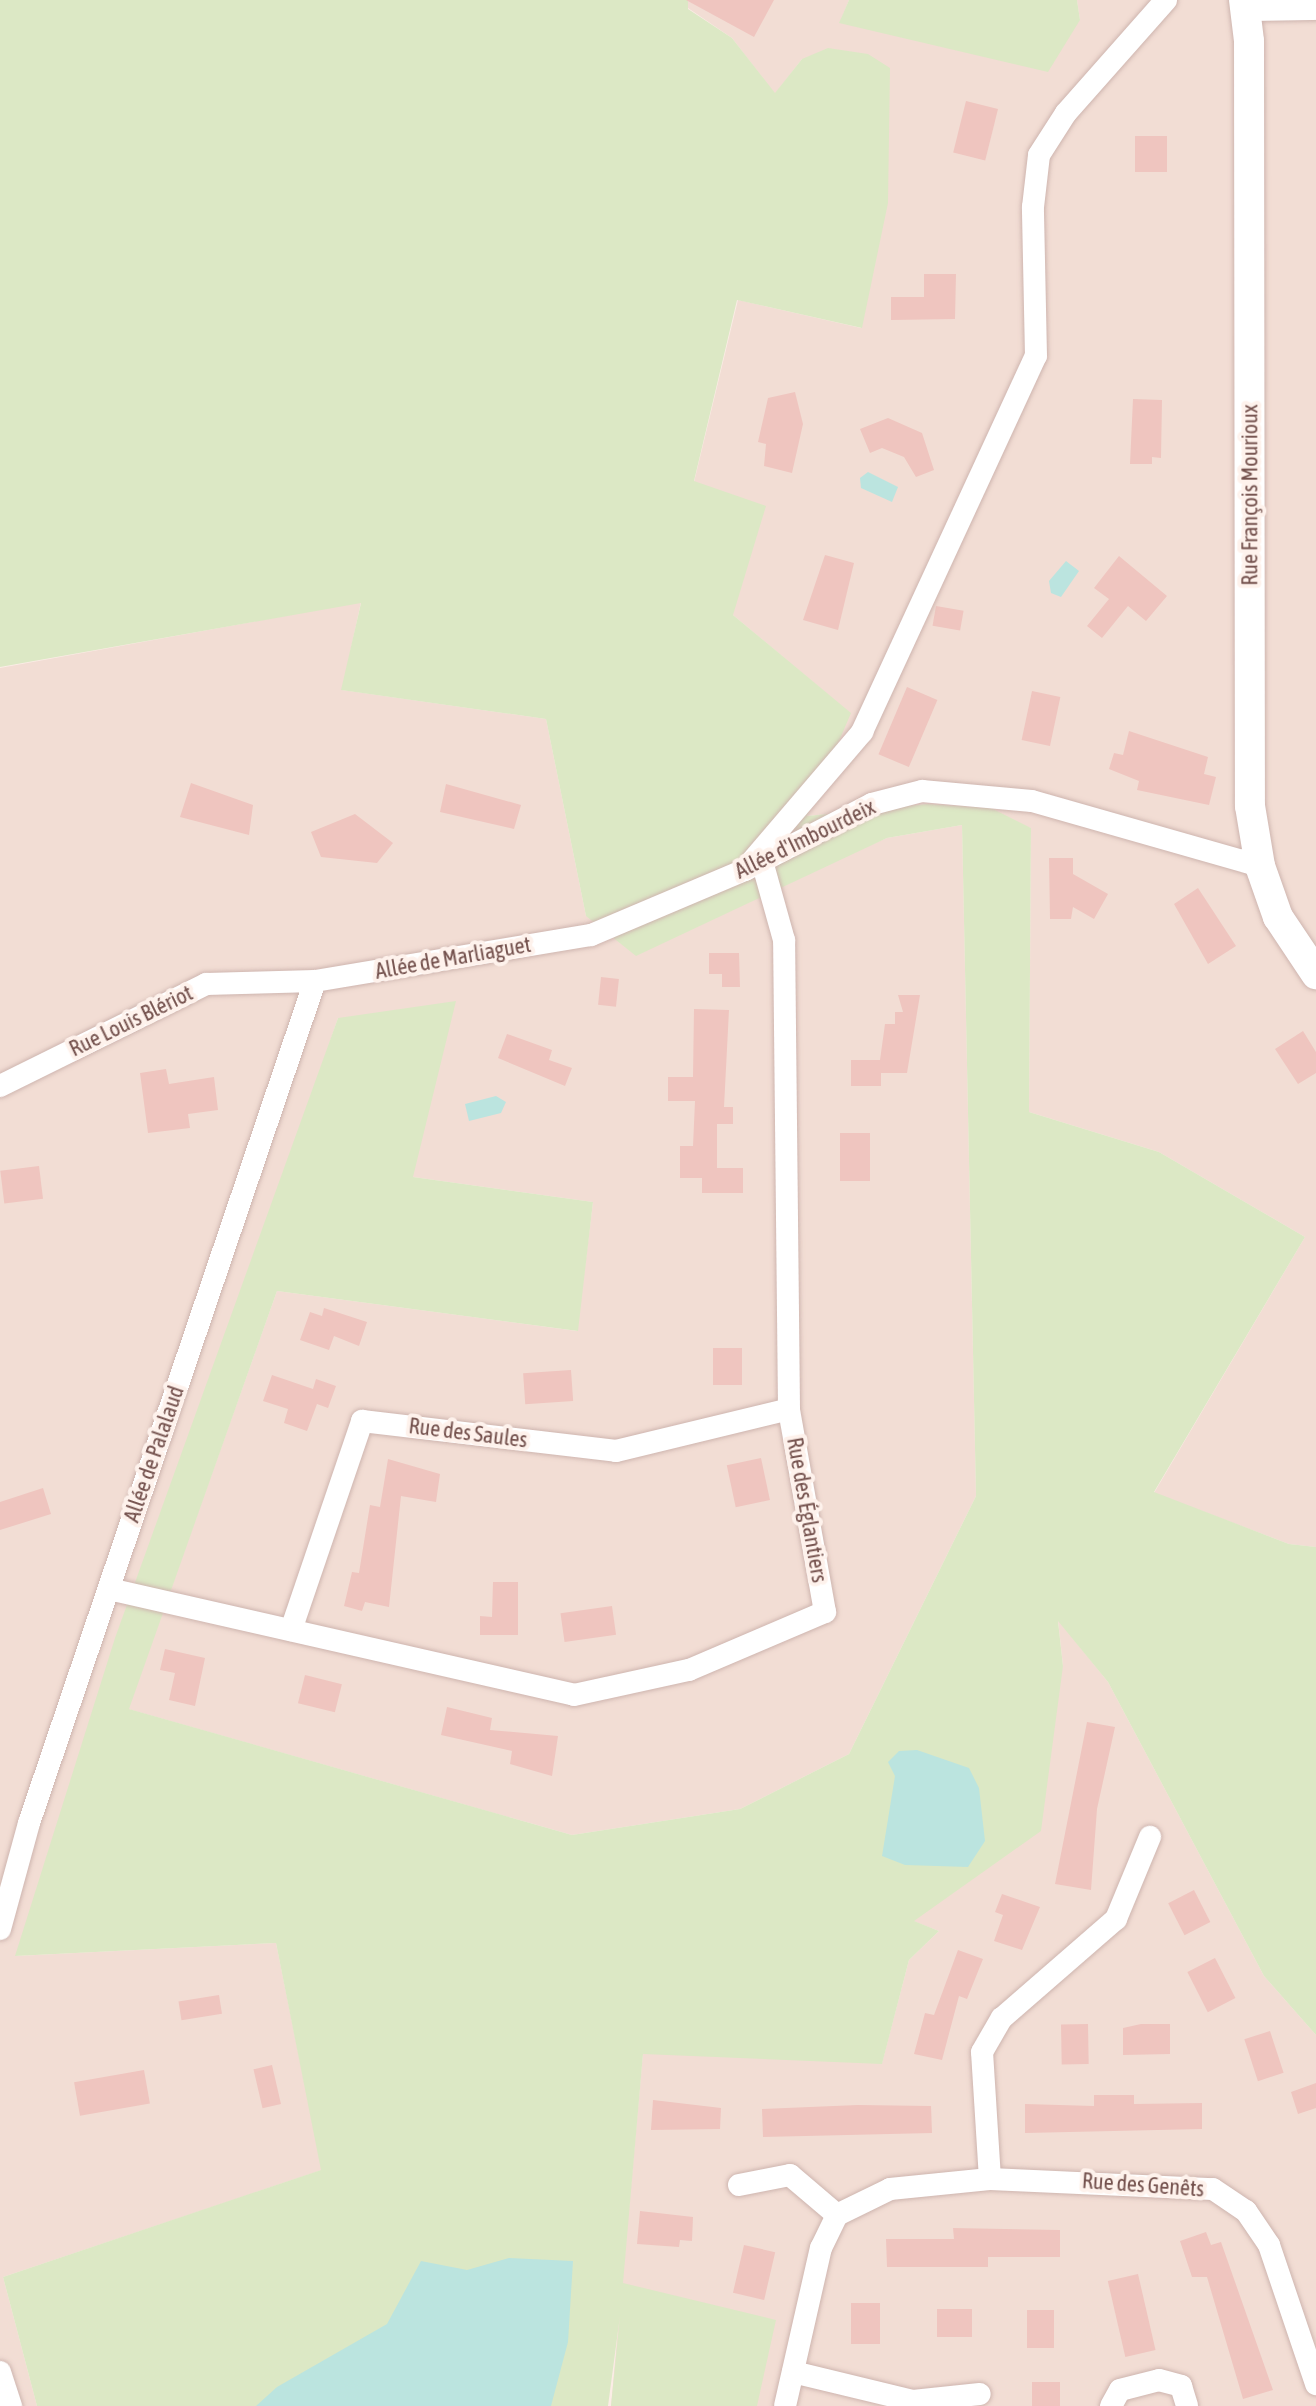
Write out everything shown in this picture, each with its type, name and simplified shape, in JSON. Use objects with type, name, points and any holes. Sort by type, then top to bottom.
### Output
[{"type":"street","points":[[753,865],[862,732],[1036,356],[1033,207],[1044,145],[1166,0]]},
{"type":"street","points":[[1245,5],[1316,9]]},
{"type":"street","name":"Rue François Mourioux","points":[[1245,5],[1250,806],[1260,866],[1278,917],[1316,974]]},
{"type":"street","name":"Allée d'Imbourdeix","points":[[591,935],[753,865],[872,804],[922,791],[1032,801],[1260,866]]},
{"type":"street","name":"Rue des Églantiers","points":[[109,1589],[574,1695],[689,1670],[825,1612],[789,1409],[784,940],[753,865]]},
{"type":"street","name":"Allée de Marliaguet","points":[[315,981],[591,935]]},
{"type":"street","name":"Rue Louis Blériot","points":[[0,1086],[206,984],[315,981]]},
{"type":"street","name":"Allée de Palalaud","points":[[0,1929],[109,1589],[315,981]]},
{"type":"street","name":"Rue des Saules","points":[[291,1630],[362,1421],[616,1451],[789,1409]]},
{"type":"street","points":[[990,2179],[982,2052],[1002,2018],[1116,1919],[1150,1837]]},
{"type":"street","points":[[739,2185],[790,2175],[837,2215],[821,2248],[785,2406]]},
{"type":"street","name":"Rue des Genêts","points":[[837,2215],[890,2189],[990,2179],[1213,2189],[1246,2211],[1269,2245],[1316,2384]]},
{"type":"street","points":[[0,2372],[11,2406]]},
{"type":"street","points":[[793,2372],[913,2401],[980,2394]]},
{"type":"street","points":[[1111,2406],[1120,2390],[1159,2380],[1181,2386],[1187,2406]]},
{"type":"shaded area","points":[[688,0],[849,0],[840,22],[1080,20],[1077,0],[1316,0],[1316,1547],[1289,1544],[1154,1493],[1305,1237],[1159,1152],[1029,1112],[1031,828],[927,804],[807,816],[850,713],[733,615],[694,482],[738,300],[861,328],[802,59],[775,94],[732,38],[688,8]]},
{"type":"shaded area","points":[[361,602],[342,690],[546,719],[586,916],[806,872],[887,838],[962,825],[976,1496],[849,1754],[740,1809],[572,1835],[128,1709],[277,1291],[577,1331],[593,1202],[413,1177],[338,1018],[16,1956],[276,1943],[322,2170],[3,2277],[37,2406],[0,2406],[0,668]]},
{"type":"shaded area","points":[[1058,1620],[1108,1682],[1264,1976],[1316,2035],[1316,2406],[611,2406],[643,2053],[882,2063],[909,1960],[939,1931],[913,1921],[1063,1666]]},
{"type":"green space","points":[[0,0],[688,0],[688,9],[732,38],[775,93],[802,59],[828,48],[868,54],[890,68],[888,203],[862,328],[737,300],[694,481],[766,506],[733,615],[851,713],[807,816],[927,804],[991,808],[1031,828],[1029,1112],[1159,1152],[1305,1237],[1154,1492],[1289,1544],[1316,1547],[1316,2035],[1264,1976],[1108,1682],[1058,1621],[1063,1666],[1041,1831],[914,1921],[939,1931],[909,1960],[882,2064],[643,2054],[623,2283],[776,2320],[757,2406],[611,2406],[620,2316],[608,2406],[37,2406],[3,2277],[321,2170],[276,1943],[15,1956],[115,1638],[338,1018],[456,1001],[413,1177],[593,1202],[578,1331],[277,1291],[129,1709],[572,1835],[740,1809],[849,1754],[976,1496],[962,825],[887,838],[636,956],[586,916],[546,719],[341,690],[361,603],[0,667]]},
{"type":"green space","points":[[849,0],[1077,0],[1080,20],[1048,72],[839,23]]},
{"type":"water","points":[[868,472],[898,487],[892,502],[861,488],[860,478]]},
{"type":"water","points":[[1066,561],[1079,571],[1061,597],[1051,593],[1049,581]]},
{"type":"water","points":[[496,1096],[506,1102],[501,1113],[469,1121],[465,1104]]},
{"type":"water","points":[[917,1750],[969,1768],[979,1788],[985,1841],[968,1867],[905,1865],[882,1856],[895,1776],[888,1762],[899,1751]]},
{"type":"water","points":[[509,2258],[573,2261],[568,2342],[551,2406],[256,2406],[277,2387],[387,2324],[421,2261],[467,2270]]},
{"type":"building","points":[[686,0],[774,0],[754,37]]},
{"type":"building","points":[[966,101],[998,109],[985,160],[953,152]]},
{"type":"building","points":[[1135,136],[1167,136],[1167,172],[1135,172]]},
{"type":"building","points":[[924,274],[956,274],[955,319],[891,320],[891,297],[924,297]]},
{"type":"building","points":[[795,392],[803,424],[792,473],[764,466],[766,444],[758,442],[768,398]]},
{"type":"building","points":[[1133,399],[1162,400],[1161,458],[1152,457],[1152,464],[1130,464]]},
{"type":"building","points":[[888,418],[922,433],[934,470],[916,477],[904,457],[882,448],[870,453],[860,429]]},
{"type":"building","points":[[825,555],[854,563],[838,630],[803,620]]},
{"type":"building","points":[[1119,556],[1167,596],[1146,621],[1128,606],[1102,638],[1087,626],[1109,599],[1094,588]]},
{"type":"building","points":[[936,606],[964,611],[960,631],[933,626]]},
{"type":"building","points":[[907,687],[937,700],[909,767],[878,754]]},
{"type":"building","points":[[1032,691],[1060,697],[1050,746],[1022,740]]},
{"type":"building","points":[[1129,731],[1208,757],[1204,774],[1216,777],[1209,805],[1137,790],[1139,781],[1109,769],[1114,753],[1123,755]]},
{"type":"building","points":[[191,783],[253,805],[249,835],[180,817]]},
{"type":"building","points":[[446,784],[521,805],[514,829],[440,812]]},
{"type":"building","points":[[355,814],[393,843],[377,863],[321,857],[311,832]]},
{"type":"building","points":[[1049,858],[1073,858],[1073,874],[1108,894],[1094,919],[1073,907],[1071,919],[1050,919]]},
{"type":"building","points":[[1198,888],[1236,946],[1208,964],[1174,904]]},
{"type":"building","points":[[709,953],[739,953],[740,987],[722,987],[722,974],[709,974]]},
{"type":"building","points":[[601,977],[619,979],[616,1007],[598,1005]]},
{"type":"building","points":[[898,995],[920,995],[907,1073],[881,1073],[881,1086],[851,1086],[851,1060],[880,1060],[885,1024],[895,1024],[895,1012],[903,1012]]},
{"type":"building","points":[[694,1009],[729,1010],[724,1107],[733,1107],[733,1124],[717,1124],[717,1168],[743,1168],[743,1193],[702,1193],[702,1178],[680,1178],[680,1146],[693,1146],[695,1101],[668,1101],[668,1077],[693,1077]]},
{"type":"building","points":[[1303,1031],[1316,1052],[1316,1073],[1298,1084],[1275,1049]]},
{"type":"building","points":[[507,1034],[552,1050],[549,1060],[572,1068],[565,1086],[498,1058]]},
{"type":"building","points":[[166,1069],[169,1084],[214,1077],[218,1110],[188,1114],[190,1128],[148,1133],[140,1073]]},
{"type":"building","points":[[840,1133],[870,1133],[870,1181],[840,1181]]},
{"type":"building","points":[[39,1166],[43,1199],[4,1204],[0,1171]]},
{"type":"building","points":[[324,1308],[367,1322],[359,1346],[334,1336],[329,1350],[300,1340],[310,1312],[322,1316]]},
{"type":"building","points":[[713,1348],[742,1348],[742,1385],[713,1385]]},
{"type":"building","points":[[571,1370],[573,1401],[525,1404],[523,1373]]},
{"type":"building","points":[[272,1375],[313,1389],[316,1379],[336,1386],[328,1408],[317,1404],[307,1431],[284,1423],[288,1409],[263,1401]]},
{"type":"building","points":[[761,1458],[770,1500],[736,1507],[727,1465]]},
{"type":"building","points":[[388,1459],[440,1474],[436,1502],[401,1496],[389,1607],[365,1602],[362,1611],[344,1606],[352,1572],[359,1573],[370,1505],[380,1507]]},
{"type":"building","points":[[43,1488],[51,1514],[0,1530],[0,1502]]},
{"type":"building","points":[[493,1582],[518,1582],[518,1635],[480,1635],[480,1616],[492,1617]]},
{"type":"building","points":[[612,1606],[616,1635],[565,1642],[561,1613]]},
{"type":"building","points":[[165,1649],[205,1658],[195,1706],[169,1700],[175,1673],[160,1670]]},
{"type":"building","points":[[305,1675],[342,1684],[335,1712],[298,1703]]},
{"type":"building","points":[[447,1707],[492,1718],[490,1730],[558,1736],[552,1776],[510,1764],[512,1751],[441,1735]]},
{"type":"building","points":[[1087,1722],[1115,1727],[1097,1809],[1091,1890],[1055,1884]]},
{"type":"building","points":[[1194,1890],[1210,1922],[1185,1935],[1168,1903]]},
{"type":"building","points":[[1002,1894],[1040,1907],[1022,1950],[994,1941],[1003,1915],[995,1912]]},
{"type":"building","points":[[958,1950],[983,1959],[967,1999],[959,1996],[942,2060],[914,2054],[925,2013],[934,2015]]},
{"type":"building","points":[[1215,1958],[1235,1998],[1208,2012],[1187,1972]]},
{"type":"building","points":[[219,1995],[222,2014],[181,2020],[179,2001]]},
{"type":"building","points":[[1061,2024],[1088,2024],[1089,2064],[1062,2064]]},
{"type":"building","points":[[1141,2024],[1170,2024],[1170,2054],[1123,2055],[1123,2028]]},
{"type":"building","points":[[1270,2031],[1284,2073],[1258,2081],[1244,2039]]},
{"type":"building","points":[[272,2065],[281,2104],[262,2108],[253,2069]]},
{"type":"building","points":[[144,2070],[150,2103],[80,2116],[74,2082]]},
{"type":"building","points":[[1316,2083],[1316,2108],[1298,2114],[1291,2092]]},
{"type":"building","points":[[1094,2095],[1134,2095],[1134,2104],[1202,2103],[1202,2129],[1025,2133],[1025,2104],[1094,2106]]},
{"type":"building","points":[[653,2100],[721,2108],[720,2129],[651,2130]]},
{"type":"building","points":[[931,2106],[932,2133],[763,2137],[762,2109]]},
{"type":"building","points":[[640,2211],[693,2217],[692,2241],[680,2240],[679,2247],[637,2244]]},
{"type":"building","points":[[953,2228],[1060,2230],[1060,2257],[988,2257],[988,2267],[887,2267],[886,2239],[954,2239]]},
{"type":"building","points":[[1206,2232],[1211,2245],[1221,2242],[1273,2390],[1243,2399],[1207,2277],[1192,2277],[1180,2241]]},
{"type":"building","points":[[744,2245],[775,2252],[764,2300],[733,2293]]},
{"type":"building","points":[[1138,2274],[1156,2350],[1125,2357],[1108,2281]]},
{"type":"building","points":[[851,2303],[880,2303],[880,2344],[851,2344]]},
{"type":"building","points":[[937,2309],[972,2309],[972,2337],[937,2337]]},
{"type":"building","points":[[1027,2310],[1054,2310],[1054,2348],[1027,2348]]},
{"type":"building","points":[[1032,2382],[1060,2382],[1060,2406],[1032,2406]]}]
